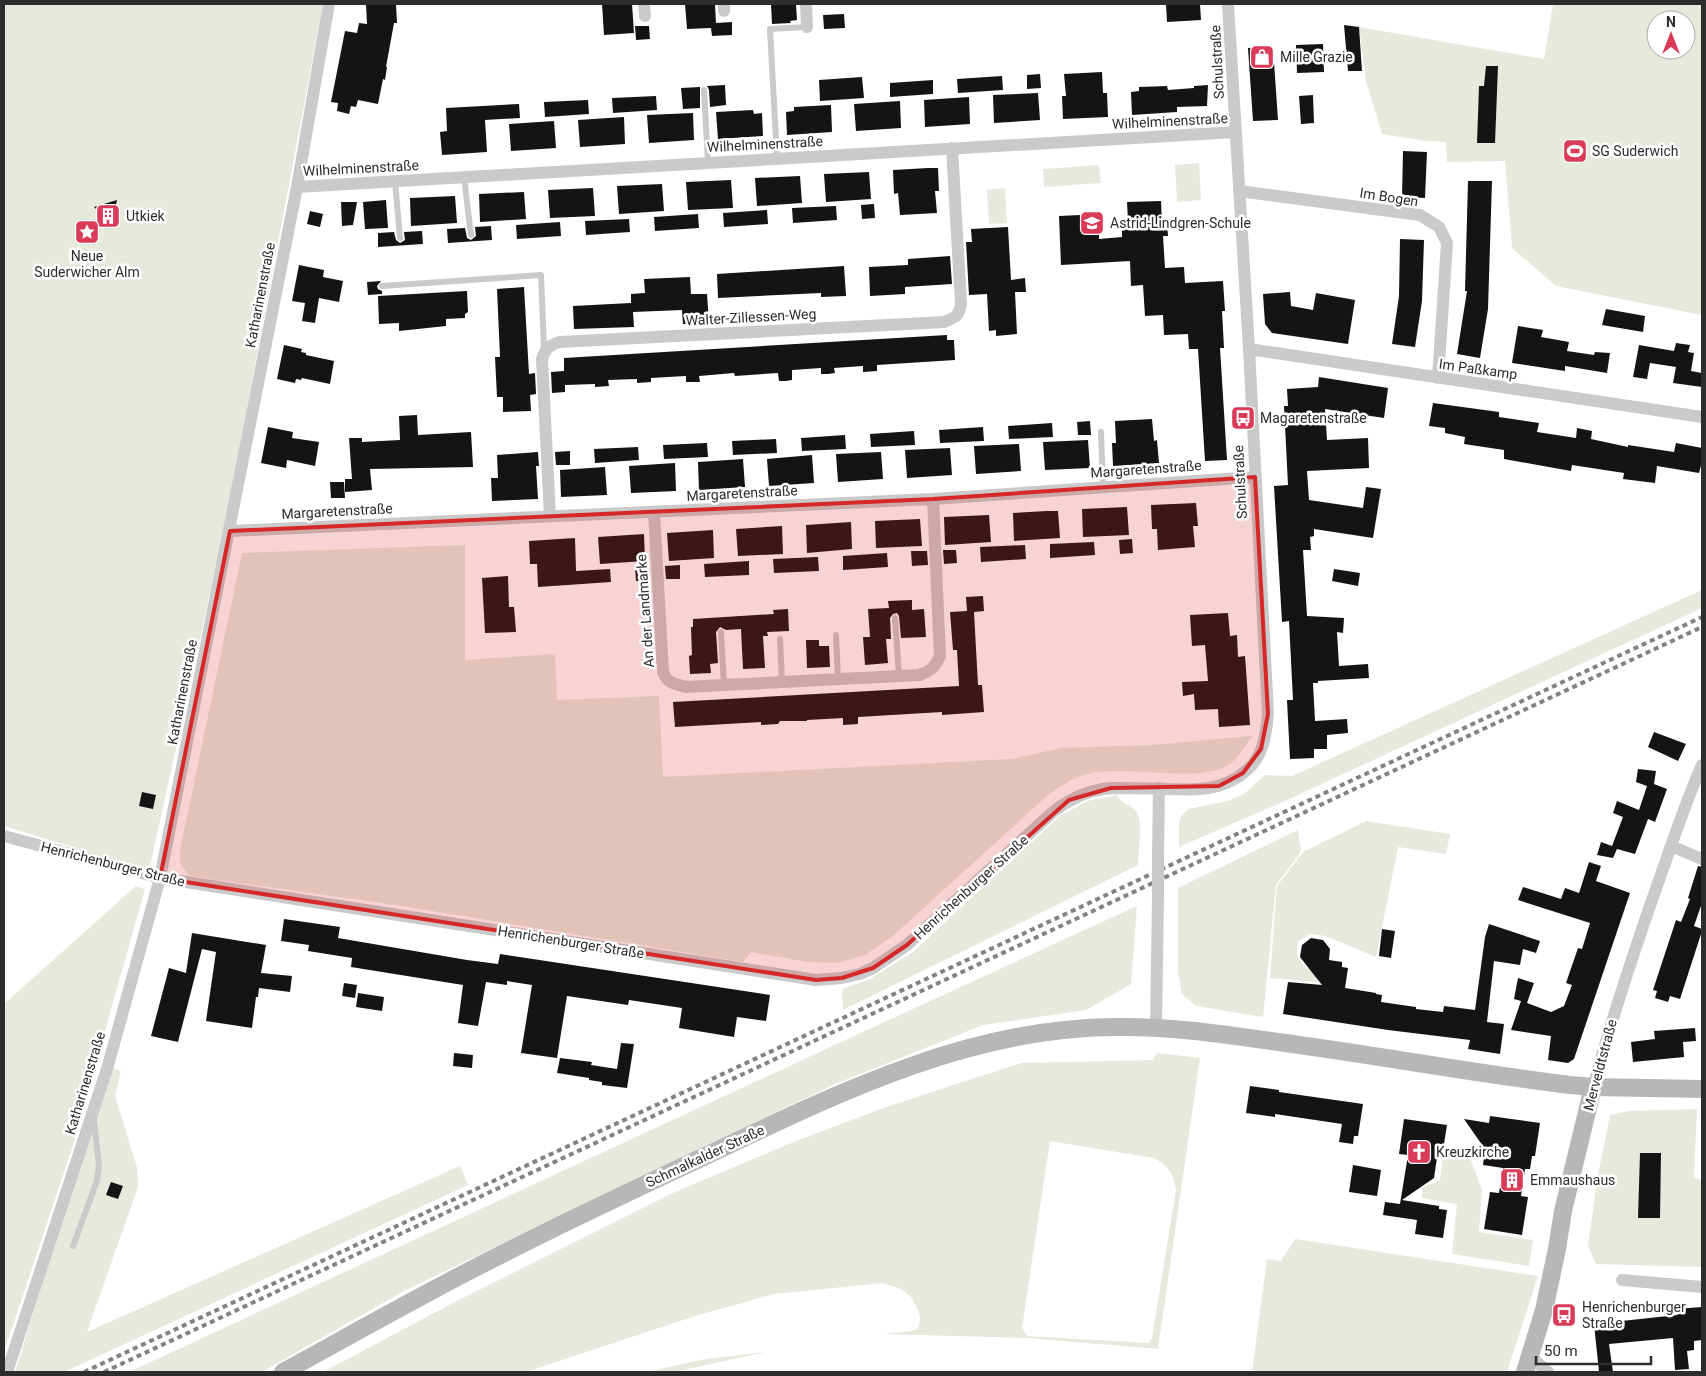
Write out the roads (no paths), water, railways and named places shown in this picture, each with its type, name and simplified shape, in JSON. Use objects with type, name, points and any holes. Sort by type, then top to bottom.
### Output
[{"type":"main road","name":"Schmalkalder Straße","points":[[283,1372],[424,1295],[600,1206],[859,1086],[956,1051],[1030,1034],[1061,1029],[1104,1027],[1156,1028]]},
{"type":"main road","points":[[1156,1028],[1240,1036],[1491,1074],[1593,1087],[1702,1089]]},
{"type":"main road","name":"Merveldtstraße","points":[[1528,1364],[1544,1310],[1563,1211],[1593,1087]]},
{"type":"street","name":"Katharinenstraße","points":[[7,1372],[107,1069],[160,878],[297,187],[330,4]]},
{"type":"street","points":[[806,4],[807,27]]},
{"type":"street","name":"Schulstraße","points":[[1159,788],[1200,789],[1225,784],[1243,773],[1254,762],[1262,749],[1268,714],[1249,349],[1228,4]]},
{"type":"street","name":"Wilhelminenstraße","points":[[297,187],[1236,132]]},
{"type":"street","name":"Walter-Zillessen-Weg","points":[[544,351],[551,344],[560,342],[944,322],[955,318],[960,313],[961,304],[952,148]]},
{"type":"street","name":"Im Bogen","points":[[1240,191],[1420,215],[1439,227],[1447,243],[1438,378]]},
{"type":"street","name":"Im Paßkamp","points":[[1249,349],[1702,417]]},
{"type":"street","points":[[544,351],[542,359],[550,516]]},
{"type":"street","name":"Margaretenstraße","points":[[230,531],[933,499],[1255,476]]},
{"type":"street","name":"An der Landmarke","points":[[654,512],[663,672],[666,679],[673,684],[686,687],[920,675],[930,672],[940,656],[933,499]]},
{"type":"street","name":"Merveldtstraße","points":[[1593,1087],[1631,961],[1671,846],[1702,765]]},
{"type":"street","name":"Henrichenburger Straße","points":[[4,836],[160,878],[816,980],[842,978],[860,974],[873,968],[907,945],[1054,811],[1069,800],[1083,793],[1104,788],[1159,788]]},
{"type":"street","points":[[1156,1028],[1159,788]]},
{"type":"street","points":[[1671,846],[1702,859]]},
{"type":"street","points":[[1622,1280],[1702,1287]]},
{"type":"street","points":[[1528,1364],[1548,1372]]},
{"type":"lane","points":[[777,158],[770,29],[807,27]]},
{"type":"lane","points":[[704,90],[708,162]]},
{"type":"lane","points":[[464,177],[471,236]]},
{"type":"lane","points":[[395,181],[400,238]]},
{"type":"lane","points":[[382,286],[540,275],[544,351]]},
{"type":"lane","points":[[1101,432],[1103,487]]},
{"type":"lane","points":[[895,618],[899,676]]},
{"type":"lane","points":[[722,632],[724,685]]},
{"type":"lane","points":[[836,635],[838,679]]},
{"type":"lane","points":[[780,639],[782,682]]},
{"type":"lane","points":[[73,1246],[97,1181],[99,1166],[93,1112]]},
{"type":"railway","points":[[84,1372],[1702,617]]},
{"type":"railway","points":[[104,1372],[1702,627]]},
{"type":"place","name":"Mille Grazie","points":[[1262,57]]},
{"type":"place","name":"SG Suderwich","points":[[1575,151]]},
{"type":"place","name":"Utkiek","points":[[108,216]]},
{"type":"place","name":"Astrid-Lindgren-Schule","points":[[1092,223]]},
{"type":"place","name":"Neue Suderwicher Alm","points":[[87,232]]},
{"type":"place","name":"Magaretenstraße","points":[[1243,418]]},
{"type":"place","name":"Kreuzkirche","points":[[1419,1152]]},
{"type":"place","name":"Emmaushaus","points":[[1512,1180]]},
{"type":"place","name":"Henrichenburger Straße","points":[[1564,1315]]}]
